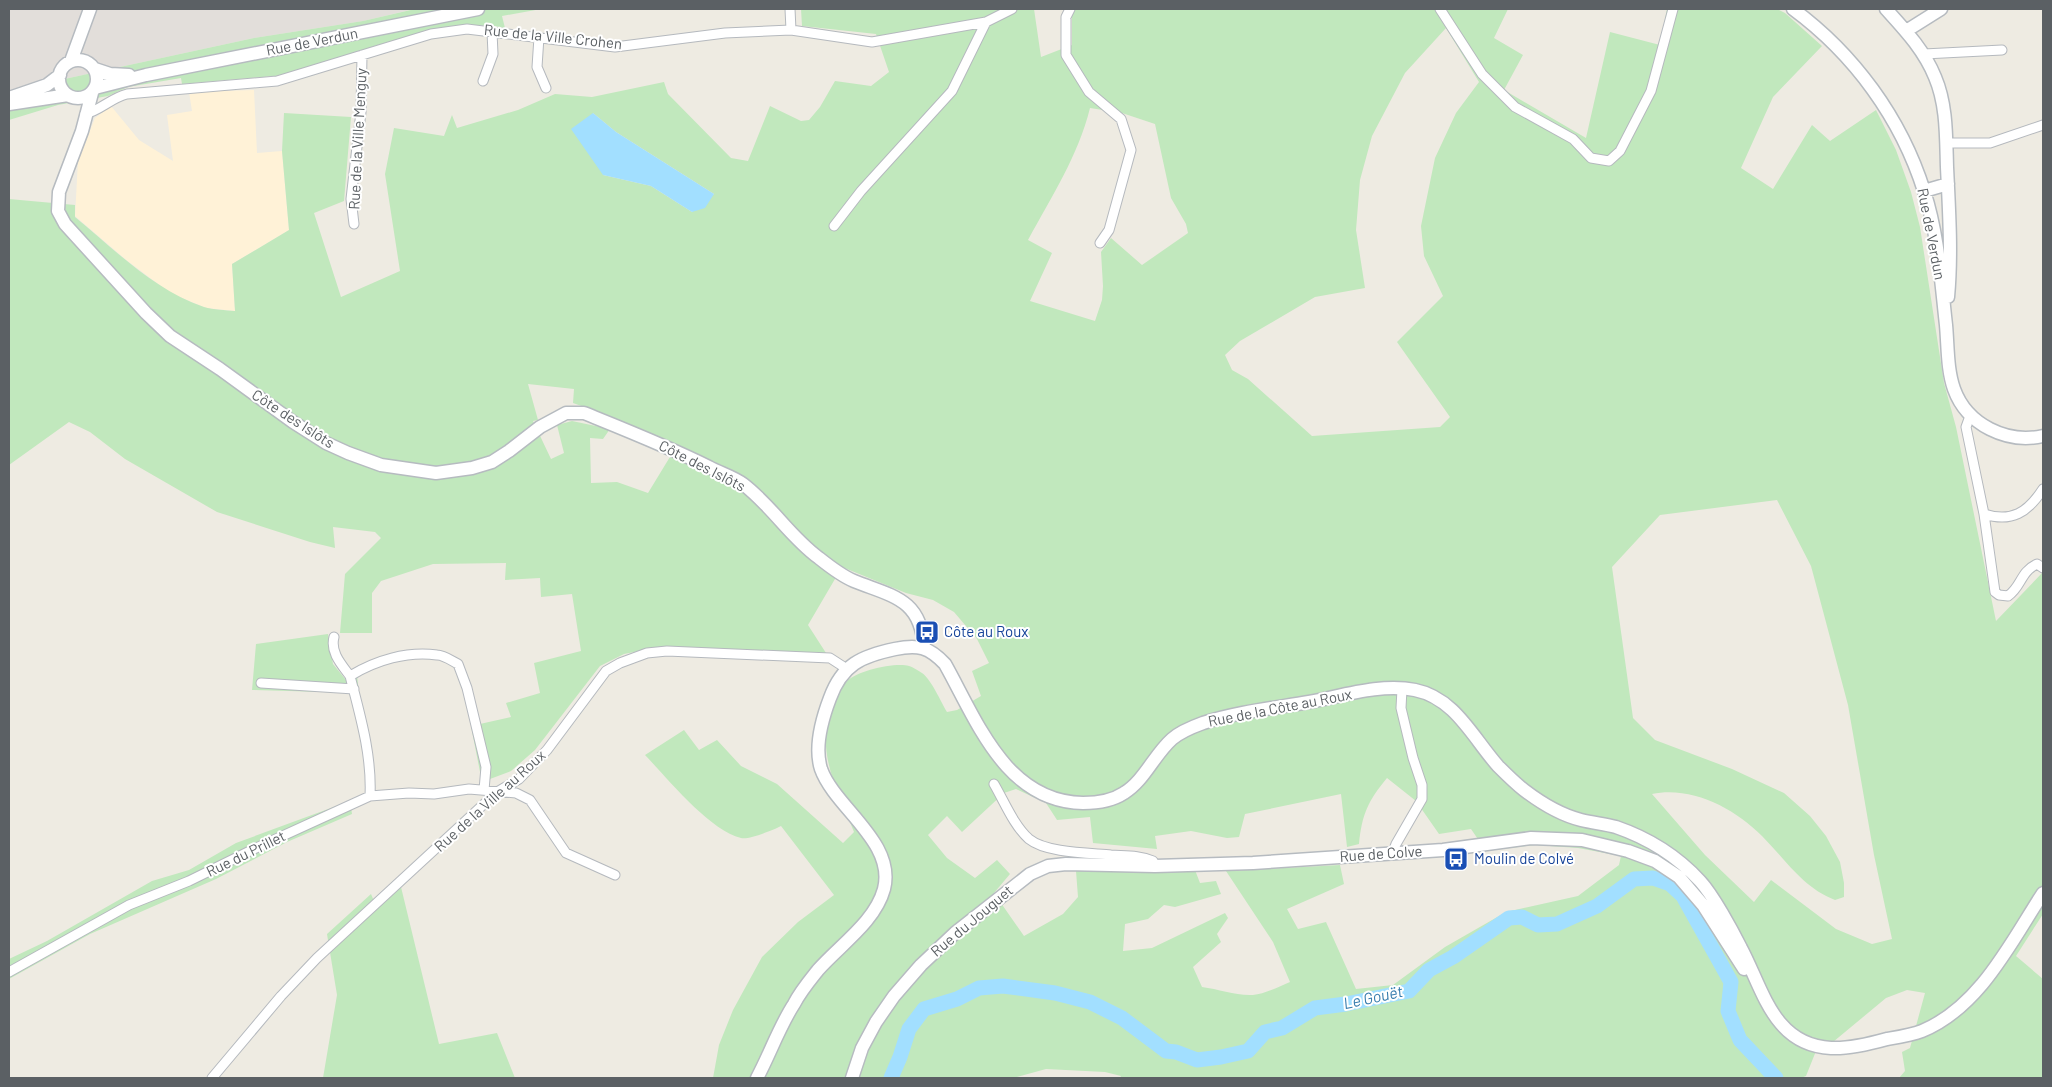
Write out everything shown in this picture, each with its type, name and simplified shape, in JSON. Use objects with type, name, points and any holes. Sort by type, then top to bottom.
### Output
[{"type":"main road","points":[[71,61],[90,9]]},
{"type":"main road","name":"Rue de Verdun","points":[[94,90],[146,75],[478,9]]},
{"type":"main road","name":"Rue de Verdun","points":[[1793,9],[1817,28],[1848,58],[1870,85],[1897,128],[1924,191],[1936,244],[1946,324]]},
{"type":"main road","points":[[1886,9],[1924,54],[1936,77],[1943,102],[1948,184],[1950,275],[1946,324],[1950,374],[1959,399],[1970,416],[1982,425],[2004,435],[2023,438],[2043,436]]},
{"type":"main road","points":[[1906,31],[1941,9]]},
{"type":"main road","points":[[9,104],[72,96],[82,98],[94,90],[98,75],[91,65],[80,33]]},
{"type":"main road","points":[[9,98],[47,85],[60,75],[65,65],[71,61],[81,60],[91,65]]},
{"type":"main road","name":"Rue de Verdun","points":[[91,65],[110,74],[146,75]]},
{"type":"main road","points":[[60,75],[61,86],[72,96],[86,114]]},
{"type":"main road","name":"Côte des Islôts","points":[[94,90],[82,131],[59,192],[58,211],[65,224],[146,313],[170,336],[301,427],[341,450],[381,465],[436,473],[472,468],[492,462],[540,426],[566,413],[584,413],[679,452],[743,484],[774,514],[794,538],[818,558],[852,580],[884,590],[902,600],[917,619],[923,631],[924,648]]},
{"type":"main road","points":[[1924,191],[1948,184]]},
{"type":"main road","points":[[757,1078],[794,1004],[818,971],[868,919],[878,904],[884,888],[885,871],[879,853],[857,819],[832,790],[821,768],[818,753],[820,732],[826,707],[835,684],[847,669],[866,656],[896,649],[924,648]]},
{"type":"main road","name":"Rue de la Côte au Roux","points":[[924,648],[934,653],[946,664],[995,754],[1011,772],[1048,797],[1071,803],[1096,803],[1110,800],[1127,792],[1172,739],[1188,729],[1206,722],[1380,689],[1415,690],[1430,695],[1460,716],[1499,766],[1524,790],[1550,807],[1577,819],[1613,826],[1639,836],[1658,846],[1680,862],[1702,883],[1741,946],[1762,998],[1787,1031],[1810,1044],[1830,1048],[1849,1047],[1921,1032],[1945,1018],[1971,997],[1992,971],[2043,893]]},
{"type":"main road","name":"Rue de Colve","points":[[1155,866],[1253,863],[1443,850],[1531,838],[1582,840],[1628,851],[1655,861],[1679,877],[1703,905],[1749,977],[1756,981]]},
{"type":"main road","name":"Rue du Jouguet","points":[[852,1078],[862,1048],[876,1022],[894,996],[921,965],[955,933],[1030,874],[1048,866],[1066,864],[1155,866]]},
{"type":"street","points":[[790,9],[791,30]]},
{"type":"street","name":"Rue de la Ville Crohen","points":[[86,114],[95,112],[116,96],[277,81],[430,34],[467,29],[615,47],[725,33],[791,30],[872,42],[986,22],[1012,9]]},
{"type":"street","points":[[1070,9],[1066,17],[1066,55],[1089,92],[1121,119],[1131,150],[1110,230],[1100,243]]},
{"type":"street","points":[[1440,9],[1482,74],[1515,107],[1573,139],[1591,158],[1609,161],[1620,151],[1651,90],[1673,9]]},
{"type":"street","points":[[834,226],[860,191],[952,91],[986,22]]},
{"type":"street","points":[[483,81],[493,54],[492,32]]},
{"type":"street","points":[[539,37],[537,66],[546,88]]},
{"type":"street","points":[[1924,54],[2002,50]]},
{"type":"street","name":"Rue de la Ville Menguy","points":[[354,224],[351,199],[361,112],[362,55]]},
{"type":"street","points":[[1946,142],[1990,143],[2043,125]]},
{"type":"street","points":[[1970,416],[1966,427],[1984,514],[1995,592],[1998,595],[2008,596],[2016,589],[2026,571],[2037,564],[2043,568]]},
{"type":"street","points":[[1984,514],[1995,517],[2023,512],[2035,501],[2043,489]]},
{"type":"street","points":[[334,637],[332,645],[350,676],[354,689],[368,753],[371,779],[370,796]]},
{"type":"street","name":"Rue de la Ville au Roux","points":[[212,1078],[281,996],[318,958],[427,859],[497,792],[519,779],[547,750],[606,671],[620,663],[646,653],[667,651],[830,658],[847,669]]},
{"type":"street","points":[[350,676],[364,667],[399,656],[438,655],[458,664],[467,688],[486,767],[484,790]]},
{"type":"street","points":[[261,683],[354,689]]},
{"type":"street","points":[[1393,852],[1422,798],[1422,785],[1413,758],[1401,708],[1402,689]]},
{"type":"street","points":[[994,784],[1021,830],[1030,840],[1043,846],[1083,852],[1142,856],[1153,861],[1155,866]]},
{"type":"street","name":"Rue du Prillet","points":[[9,972],[129,905],[189,881],[370,796],[484,790],[516,793],[530,800],[566,853],[615,875]]},
{"type":"shaded area","points":[[9,9],[414,9],[363,21],[254,38],[9,91]]},
{"type":"shaded area","points":[[254,90],[257,153],[282,151],[289,230],[232,264],[235,311],[206,308],[170,293],[125,259],[75,216],[78,161],[95,118],[111,106],[139,140],[173,161],[167,115],[192,111],[189,92]]},
{"type":"green space","points":[[415,9],[541,9],[502,16],[505,28],[489,25],[427,32],[378,45],[286,75],[182,84],[181,78],[128,87],[108,96],[58,105],[9,120],[9,91],[254,38],[363,21]]},
{"type":"green space","points":[[801,9],[1034,9],[1041,57],[1072,45],[1072,14],[1074,9],[1508,9],[1494,38],[1523,55],[1504,90],[1586,138],[1610,32],[1660,45],[1667,9],[1777,9],[1785,13],[1822,46],[1773,97],[1741,168],[1773,189],[1812,125],[1830,141],[1876,110],[1896,150],[1911,192],[1920,227],[1944,383],[1956,427],[1996,621],[2043,572],[2043,914],[2016,956],[2043,979],[2043,1078],[1899,1078],[1905,1071],[1902,1052],[1910,1048],[1925,993],[1907,990],[1886,998],[1833,1042],[1816,1051],[1806,1076],[1801,1078],[1120,1078],[1121,1076],[1105,1072],[1046,1069],[1013,1078],[713,1078],[719,1045],[733,1010],[762,957],[798,922],[834,895],[781,826],[750,838],[741,838],[729,833],[703,815],[645,755],[684,730],[699,750],[717,740],[741,766],[777,784],[843,843],[854,832],[830,770],[826,744],[827,725],[837,697],[847,681],[852,677],[867,671],[895,665],[909,666],[922,673],[932,685],[947,712],[957,710],[981,696],[972,671],[989,663],[977,639],[954,612],[933,600],[906,593],[842,567],[808,625],[826,653],[660,647],[624,654],[600,666],[535,750],[511,771],[482,782],[471,726],[511,717],[506,703],[540,693],[534,663],[581,651],[572,594],[541,597],[540,578],[505,580],[506,563],[433,564],[381,581],[372,593],[372,633],[340,633],[345,574],[381,538],[375,532],[333,527],[335,548],[310,542],[217,512],[125,459],[90,432],[69,422],[9,465],[9,199],[75,205],[75,217],[152,280],[186,300],[204,307],[235,311],[232,264],[289,230],[282,151],[284,113],[351,117],[344,201],[314,213],[341,297],[400,271],[385,174],[394,128],[444,136],[452,115],[457,128],[518,110],[555,94],[592,97],[664,82],[668,94],[731,158],[748,161],[770,106],[801,121],[809,120],[820,107],[835,81],[871,86],[889,72],[876,34],[802,26]],"holes":[[[1446,28],[1479,82],[1456,113],[1435,158],[1421,226],[1424,256],[1443,296],[1397,342],[1450,417],[1440,427],[1312,436],[1248,379],[1232,370],[1225,355],[1240,341],[1315,297],[1365,288],[1356,230],[1360,180],[1372,136],[1405,73]],[[1090,108],[1122,113],[1155,124],[1171,198],[1186,224],[1188,233],[1142,265],[1111,238],[1101,252],[1102,300],[1095,321],[1030,301],[1052,253],[1028,240],[1064,176],[1079,143]],[[593,113],[616,132],[714,194],[692,212],[651,186],[603,175]],[[528,384],[574,389],[573,403],[607,415],[676,447],[648,493],[617,482],[591,483],[590,438],[603,439],[610,429],[572,421],[557,425],[564,453],[551,459],[533,421],[538,420]],[[1777,500],[1811,566],[1848,705],[1874,855],[1892,939],[1872,944],[1836,929],[1771,880],[1754,902],[1705,855],[1652,794],[1682,793],[1712,801],[1739,816],[1751,826],[1813,888],[1835,900],[1844,897],[1844,883],[1840,862],[1826,836],[1810,816],[1784,793],[1732,769],[1655,740],[1633,718],[1612,567],[1660,515]],[[1387,778],[1416,801],[1439,834],[1471,829],[1486,851],[1535,845],[1578,848],[1621,856],[1619,865],[1578,896],[1506,912],[1445,947],[1393,985],[1356,989],[1326,922],[1298,929],[1287,909],[1344,884],[1340,865],[1226,871],[1273,942],[1290,982],[1272,990],[1247,995],[1202,987],[1193,967],[1221,942],[1217,934],[1228,918],[1225,913],[1152,948],[1123,951],[1125,924],[1148,919],[1164,905],[1175,907],[1221,894],[1216,881],[1200,883],[1195,870],[1076,871],[1078,897],[1063,914],[1024,936],[994,893],[1010,874],[997,860],[975,878],[947,858],[928,835],[947,816],[962,832],[1004,793],[1016,789],[1046,803],[1057,820],[1090,817],[1093,843],[1157,849],[1155,836],[1191,831],[1227,838],[1239,837],[1245,814],[1341,794],[1347,847],[1359,844],[1364,816],[1375,794]]]},
{"type":"green space","points":[[328,634],[333,664],[346,680],[357,675],[359,693],[252,690],[256,644]]},
{"type":"green space","points":[[350,801],[352,814],[287,842],[216,879],[90,934],[9,979],[9,959],[47,941],[152,881],[189,870],[236,843]]},
{"type":"green space","points":[[401,887],[439,1044],[497,1033],[515,1078],[323,1078],[337,995],[327,934],[371,894],[376,906]]},
{"type":"water","points":[[593,113],[616,132],[714,194],[705,208],[692,212],[651,186],[603,175],[571,129]]},
{"type":"waterway","name":"Le Gouët","points":[[891,1078],[909,1029],[924,1009],[957,999],[979,988],[1003,986],[1055,993],[1090,1002],[1122,1018],[1166,1051],[1176,1052],[1197,1060],[1221,1057],[1248,1051],[1265,1032],[1282,1028],[1315,1008],[1346,1004],[1409,991],[1429,970],[1453,957],[1509,918],[1522,917],[1538,925],[1557,924],[1597,906],[1634,879],[1653,878],[1670,884],[1683,896],[1731,982],[1728,1011],[1740,1040],[1776,1078]]},
{"type":"place","name":"Côte au Roux","points":[[927,632]]},
{"type":"place","name":"Moulin de Colvé","points":[[1456,859]]}]
